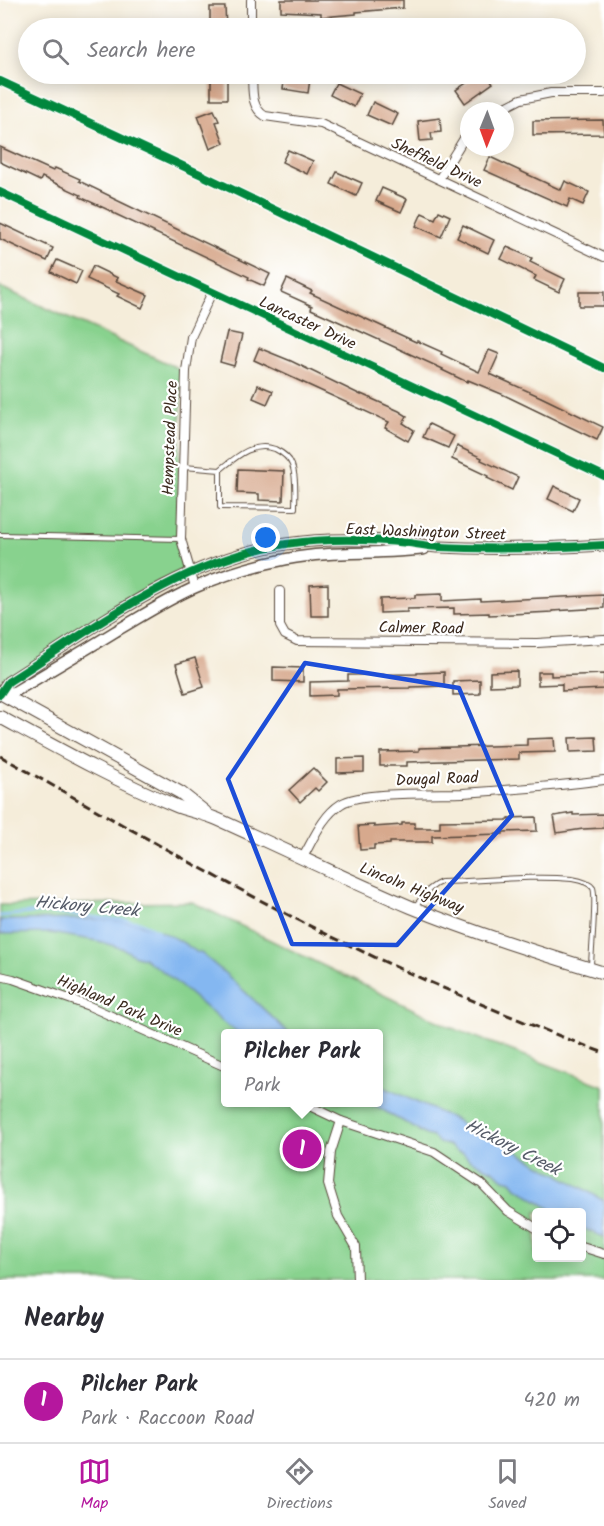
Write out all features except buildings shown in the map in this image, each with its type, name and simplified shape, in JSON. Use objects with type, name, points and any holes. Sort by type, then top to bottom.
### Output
[{"type":"main road","name":"Lincoln Highway","points":[[0,693],[181,794],[213,818]]},
{"type":"main road","name":"Lincoln Highway","points":[[0,717],[130,785],[176,806],[213,818],[413,908],[524,948],[604,973]]},
{"type":"street","points":[[251,0],[251,18]]},
{"type":"street","name":"Sheffield Drive","points":[[252,84],[255,107],[261,113],[272,118],[321,124],[604,257]]},
{"type":"street","points":[[514,103],[551,93],[604,93]]},
{"type":"street","points":[[439,179],[460,145]]},
{"type":"street","name":"Lancaster Drive","points":[[0,192],[604,476]]},
{"type":"street","name":"Hempstead Place","points":[[195,587],[181,539],[186,371],[191,337],[212,292]]},
{"type":"street","name":"East Washington Street","points":[[0,693],[8,682],[134,603],[216,562],[263,549],[308,541],[366,541],[439,547],[545,548],[604,545]]},
{"type":"street","name":"East Washington Street","points":[[0,693],[14,692],[141,616],[195,587],[242,570],[288,559],[332,553],[408,551],[439,547]]},
{"type":"street","name":"Calmer Road","points":[[280,591],[280,626],[285,635],[297,641],[537,643],[604,639]]},
{"type":"street","name":"Dougal Road","points":[[302,859],[327,814],[343,802],[367,796],[474,792],[604,780]]},
{"type":"street","name":"Highland Park Drive","points":[[0,976],[89,1006],[221,1065]]},
{"type":"street","points":[[312,1107],[341,1121],[434,1152],[482,1184],[508,1211],[532,1225]]},
{"type":"street","points":[[341,1121],[331,1152],[328,1184],[338,1216],[356,1247],[357,1280]]},
{"type":"street","points":[[586,1248],[604,1254]]},
{"type":"lane","points":[[183,467],[220,470],[245,451],[255,447],[269,447],[283,452],[293,467],[295,508],[220,507],[220,470]]},
{"type":"lane","points":[[0,535],[181,539]]},
{"type":"lane","points":[[413,908],[427,890],[441,882],[574,879],[589,884],[594,889],[590,969]]},
{"type":"highlighted area","points":[[305,663],[459,688],[512,815],[397,945],[292,944],[228,779]]},
{"type":"green space","points":[[0,287],[182,370],[177,542],[183,569],[1,687]]},
{"type":"green space","points":[[192,902],[452,1028],[604,1086],[604,1280],[0,1280],[0,905]]},
{"type":"water","points":[[100,919],[139,923],[172,936],[201,953],[285,1029],[233,1029],[165,973],[143,958],[124,949],[98,941],[50,933],[0,934],[0,920]]},
{"type":"water","points":[[383,1087],[458,1121],[477,1133],[501,1142],[604,1201],[604,1237],[586,1230],[586,1208],[549,1208],[511,1181],[448,1145],[439,1143],[433,1137],[378,1107],[383,1107]]},
{"type":"waterway","name":"Hickory Creek","points":[[0,916],[42,912],[140,922],[158,931]]},
{"type":"railway","points":[[0,756],[196,866],[316,929],[386,963],[604,1053]]},
{"type":"cycle path","points":[[0,81],[604,368]]},
{"type":"cycle path","points":[[0,192],[604,476]]},
{"type":"cycle path","points":[[0,694],[8,682],[141,598],[175,580],[248,552],[286,544],[332,540],[481,548],[604,545]]},
{"type":"place","name":"Pilcher Park","points":[[302,1149]]}]
